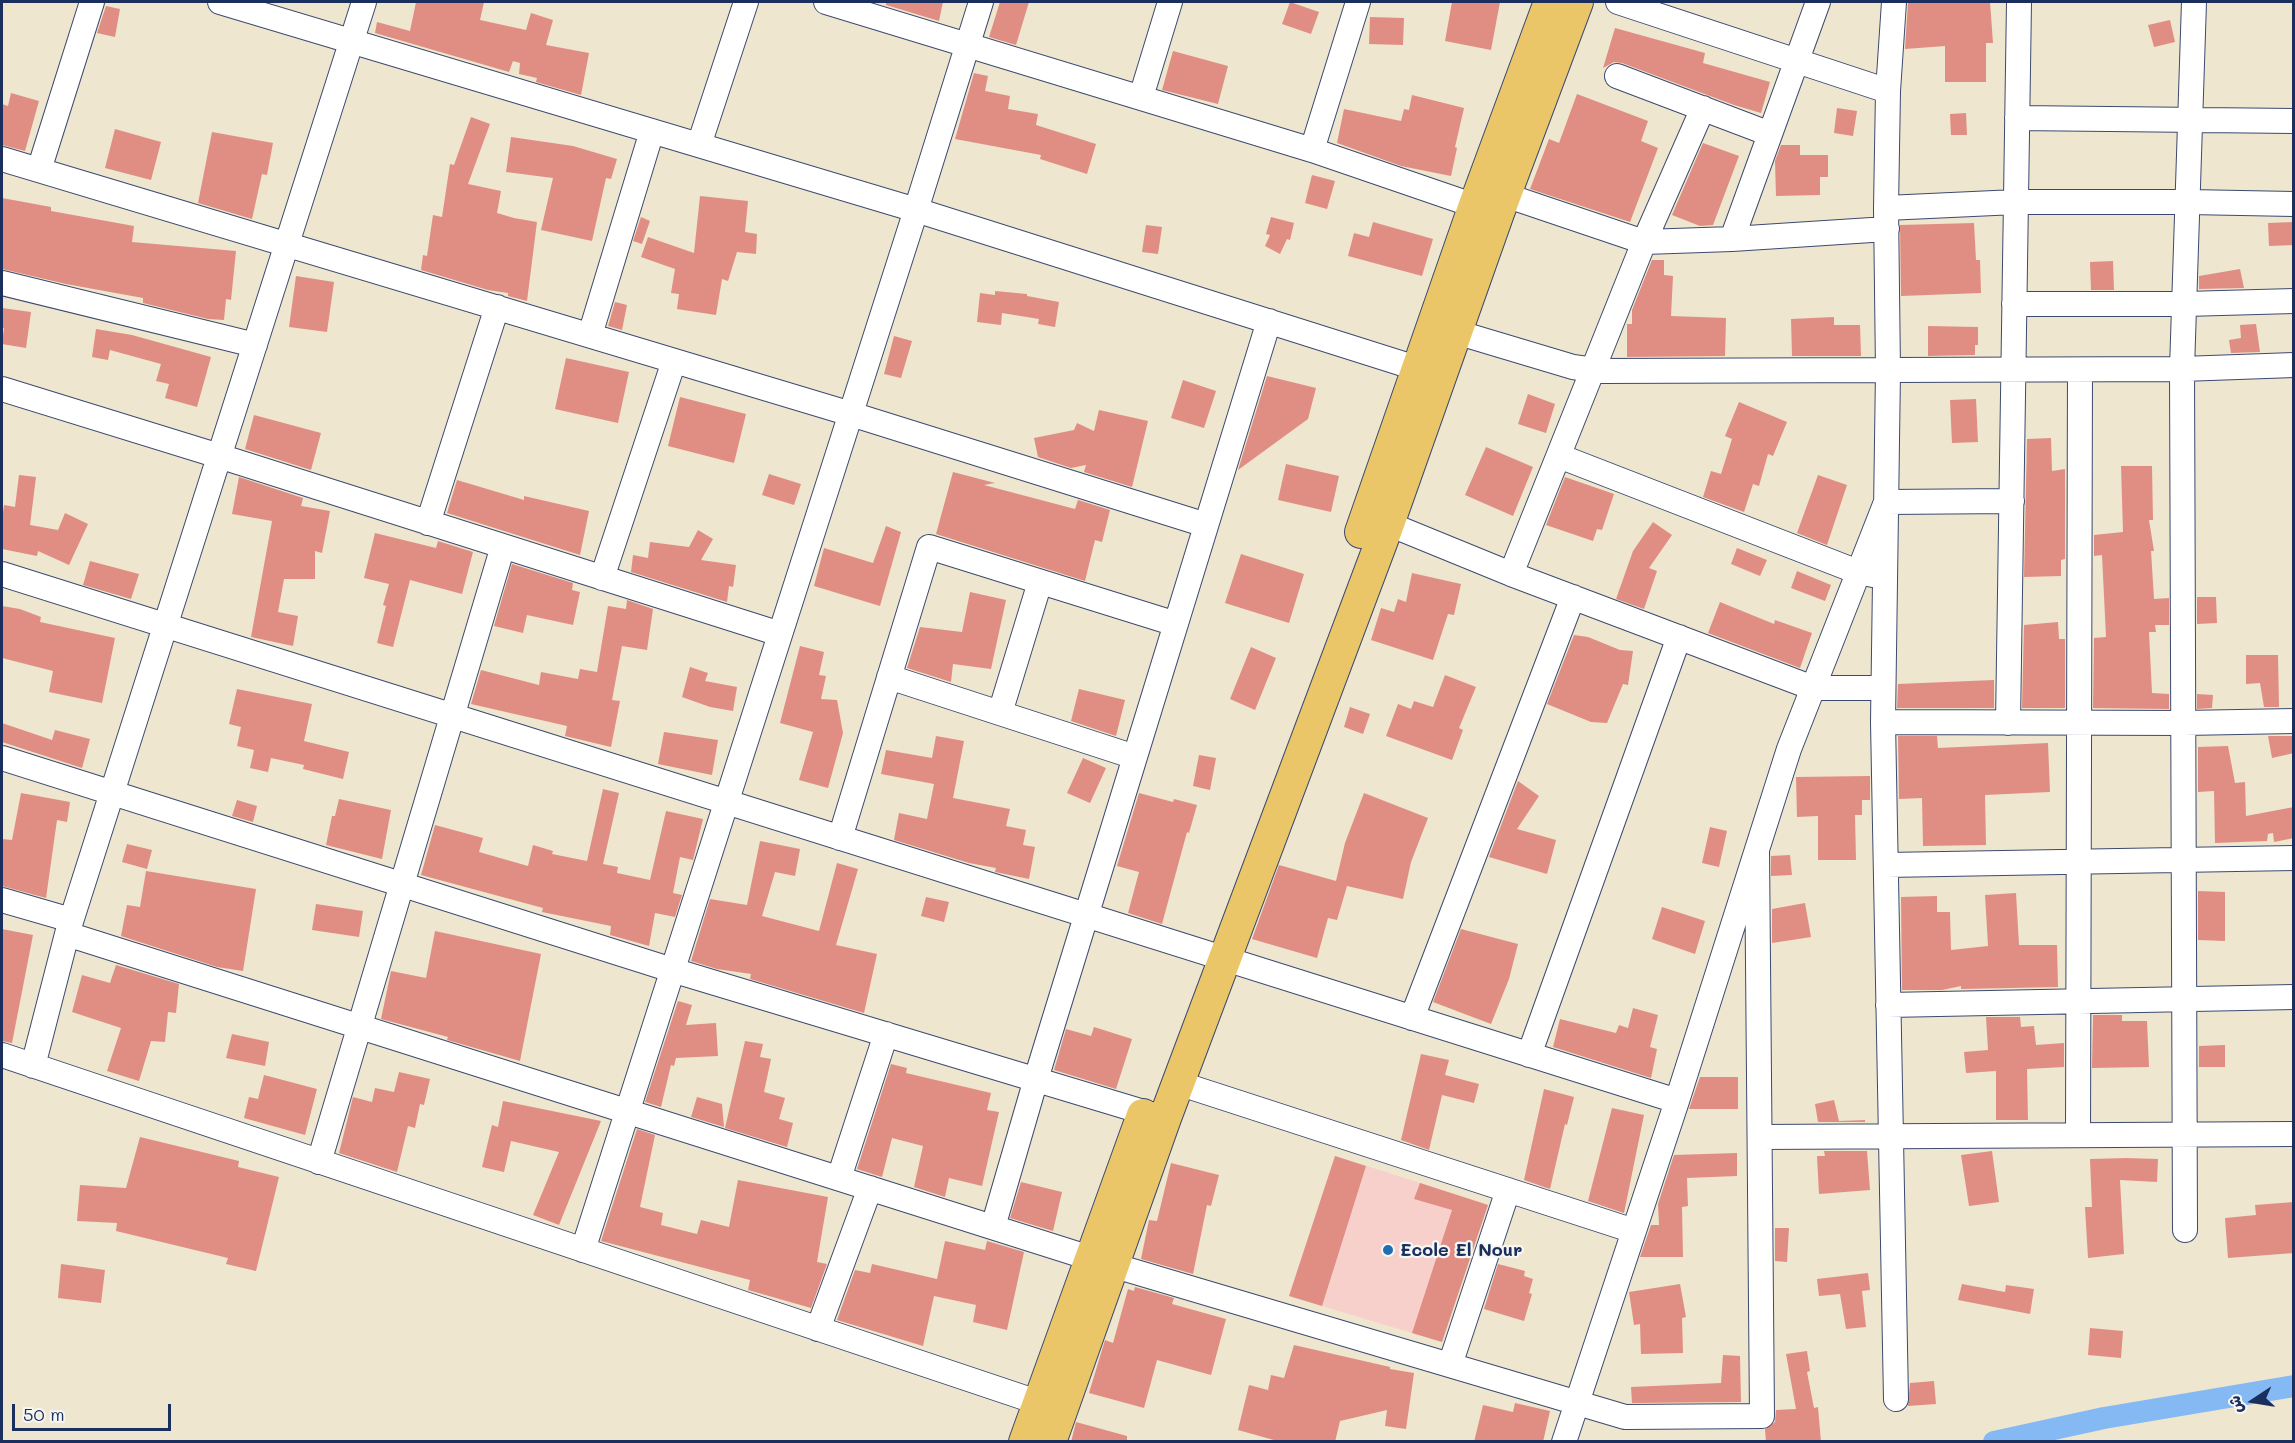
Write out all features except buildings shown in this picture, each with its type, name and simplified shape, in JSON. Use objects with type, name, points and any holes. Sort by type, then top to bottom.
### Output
[{"type":"main road","points":[[1429,372],[1456,332],[1490,200],[1550,2]]},
{"type":"main road","points":[[1025,1442],[1050,1407],[1155,1115],[1378,519],[1490,200],[1577,2]]},
{"type":"main road","points":[[1155,1115],[1178,1083],[1214,956]]},
{"type":"main road","points":[[1050,1407],[1050,1442]]},
{"type":"street","points":[[39,170],[92,2]]},
{"type":"street","points":[[220,2],[916,210],[1429,372]]},
{"type":"street","points":[[33,1066],[69,927],[364,2]]},
{"type":"street","points":[[699,145],[746,2]]},
{"type":"street","points":[[826,2],[1312,150],[1644,242],[1732,239],[2016,202],[2188,201],[2294,204]]},
{"type":"street","points":[[583,1250],[981,2]]},
{"type":"street","points":[[1141,98],[1170,2]]},
{"type":"street","points":[[1312,150],[1358,2]]},
{"type":"street","points":[[1618,2],[1888,91]]},
{"type":"street","points":[[1732,239],[1818,2]]},
{"type":"street","points":[[1894,2],[1888,91],[1886,218],[1888,371],[1882,722],[1896,1399]]},
{"type":"street","points":[[2008,723],[2019,2]]},
{"type":"street","points":[[2185,1230],[2182,369],[2194,2]]},
{"type":"street","points":[[1617,76],[1770,134]]},
{"type":"street","points":[[1511,574],[1644,242],[1703,108]]},
{"type":"street","points":[[2017,118],[2294,121]]},
{"type":"street","points":[[590,335],[652,131]]},
{"type":"street","points":[[2,159],[851,414],[1206,525]]},
{"type":"street","points":[[2,283],[255,345]]},
{"type":"street","points":[[2014,304],[2185,304],[2294,301]]},
{"type":"street","points":[[428,523],[497,307]]},
{"type":"street","points":[[993,1227],[1036,1079],[1269,321]]},
{"type":"street","points":[[1456,332],[1573,368],[1593,369],[2013,371],[2294,366]]},
{"type":"street","points":[[602,578],[674,361]]},
{"type":"street","points":[[2078,1135],[2080,370]]},
{"type":"street","points":[[2,389],[780,634]]},
{"type":"street","points":[[1559,456],[1858,572],[1885,577]]},
{"type":"street","points":[[1886,502],[2012,501]]},
{"type":"street","points":[[1564,1442],[1677,1101],[1789,749],[1886,502]]},
{"type":"street","points":[[1378,519],[1511,574],[1813,687],[1883,688]]},
{"type":"street","points":[[319,1162],[503,546]]},
{"type":"street","points":[[840,838],[929,547],[1176,624]]},
{"type":"street","points":[[2,574],[1677,1101]]},
{"type":"street","points":[[1000,713],[1040,582]]},
{"type":"street","points":[[1412,1018],[1573,597]]},
{"type":"street","points":[[1529,1055],[1678,637]]},
{"type":"street","points":[[889,677],[1135,757]]},
{"type":"street","points":[[1882,722],[2294,722]]},
{"type":"street","points":[[2,758],[672,970],[1155,1115]]},
{"type":"street","points":[[2,900],[69,927],[361,1026],[1101,1262],[1576,1403],[1625,1417],[1762,1416],[1757,850]]},
{"type":"street","points":[[1886,865],[2294,858]]},
{"type":"street","points":[[1888,1005],[2294,997]]},
{"type":"street","points":[[839,1178],[886,1034]]},
{"type":"street","points":[[2,1056],[1050,1407]]},
{"type":"street","points":[[1178,1083],[1634,1231]]},
{"type":"street","points":[[1760,1137],[2294,1134]]},
{"type":"street","points":[[818,1329],[870,1188]]},
{"type":"street","points":[[1450,1365],[1508,1190]]},
{"type":"shaded area","name":"Ecole El Nour","points":[[1335,1156],[1487,1204],[1442,1342],[1289,1296]]},
{"type":"waterway","points":[[1994,1442],[2104,1418],[2294,1386]]},
{"type":"place","name":"Ecole El Nour","points":[[1388,1250]]}]
